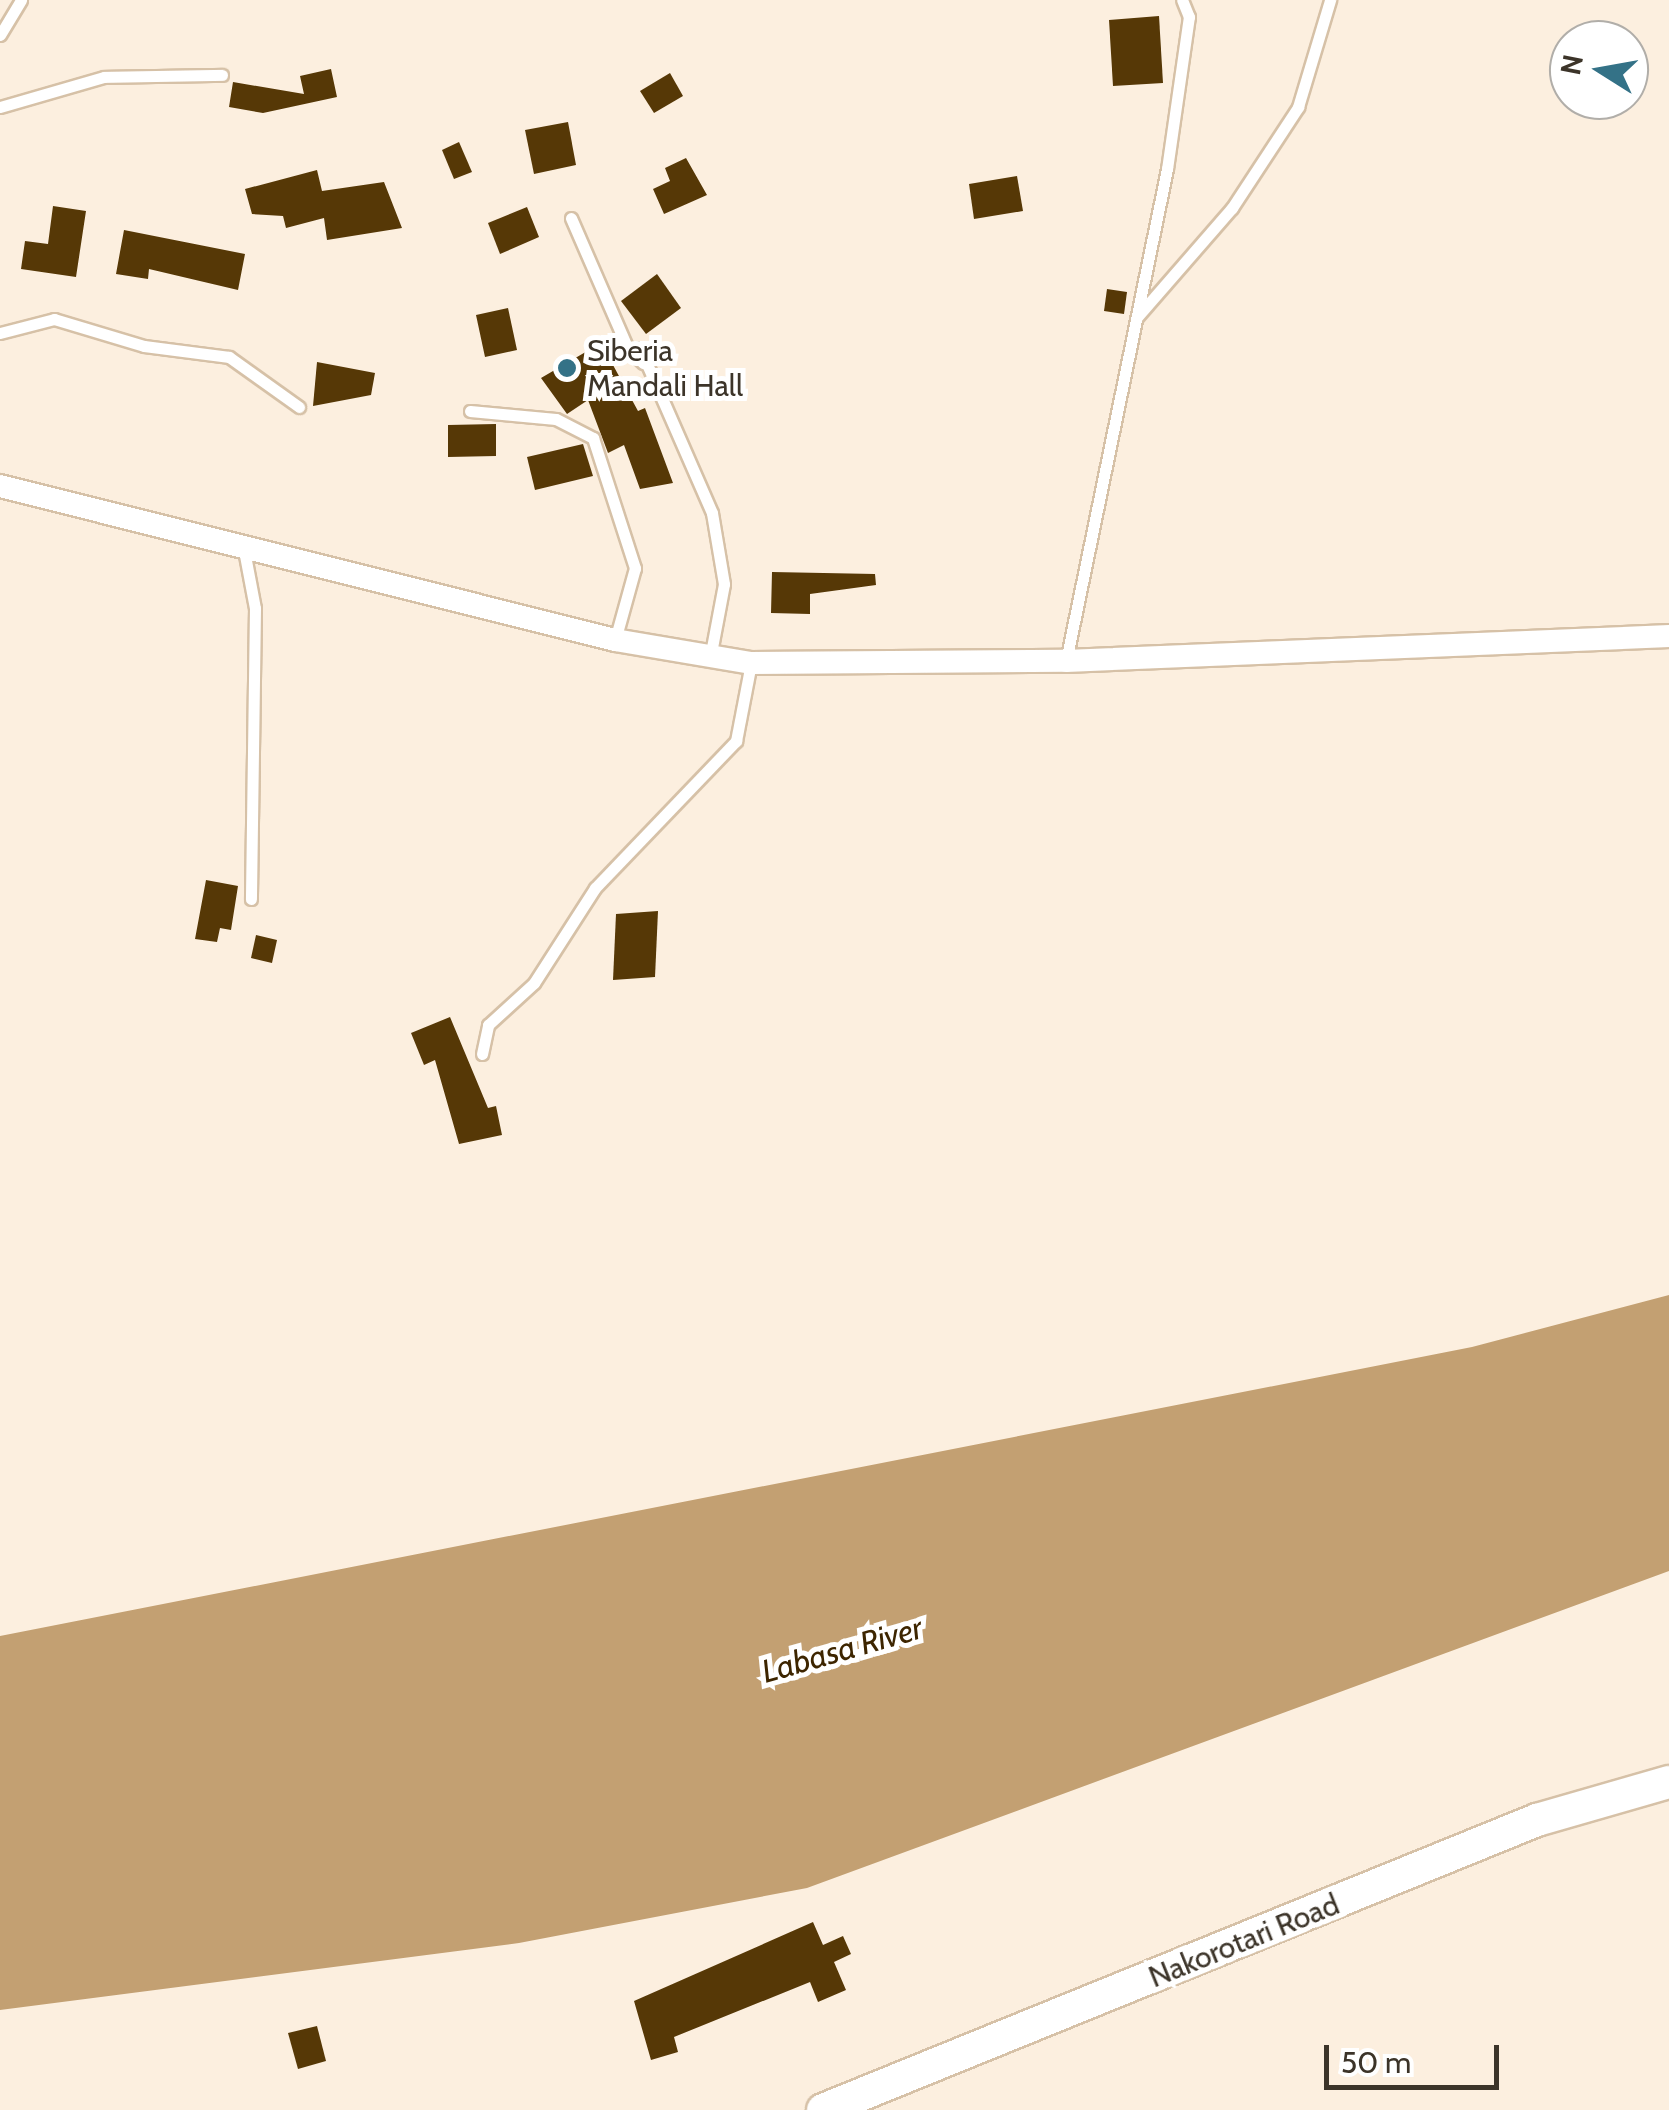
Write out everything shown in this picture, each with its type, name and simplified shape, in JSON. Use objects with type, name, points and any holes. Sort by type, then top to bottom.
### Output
[{"type":"street","points":[[0,486],[615,640],[751,662],[1066,661],[1669,636]]},
{"type":"street","name":"Nakorotari Road","points":[[823,2110],[1537,1820],[1669,1782]]},
{"type":"lane","points":[[0,35],[22,0]]},
{"type":"lane","points":[[1066,661],[1166,170],[1189,16],[1182,0]]},
{"type":"lane","points":[[1136,319],[1232,208],[1298,108],[1330,0]]},
{"type":"lane","points":[[0,107],[104,78],[222,75]]},
{"type":"lane","points":[[571,218],[628,349],[646,366]]},
{"type":"lane","points":[[0,332],[54,318],[144,346],[229,357],[299,407]]},
{"type":"lane","points":[[640,348],[712,512],[724,584],[710,658]]},
{"type":"lane","points":[[470,411],[556,419],[592,438],[635,568],[615,640]]},
{"type":"lane","points":[[242,546],[255,608],[251,899]]},
{"type":"lane","points":[[482,1054],[488,1025],[534,982],[594,888],[736,741],[751,662]]},
{"type":"water","name":"Labasa River","points":[[1669,1295],[1669,1571],[807,1888],[519,1943],[0,2010],[0,1636],[1472,1347]]},
{"type":"building","points":[[1159,16],[1163,83],[1113,86],[1109,20]]},
{"type":"building","points":[[331,69],[337,97],[263,113],[229,107],[233,82],[304,94],[300,76]]},
{"type":"building","points":[[670,73],[683,96],[654,113],[640,91]]},
{"type":"building","points":[[568,122],[576,165],[534,174],[525,130]]},
{"type":"building","points":[[459,142],[472,172],[454,179],[442,150]]},
{"type":"building","points":[[686,158],[707,195],[664,214],[653,189],[670,181],[665,168]]},
{"type":"building","points":[[317,170],[322,191],[384,182],[402,228],[327,240],[324,218],[286,228],[283,216],[252,214],[245,189]]},
{"type":"building","points":[[1017,176],[1023,211],[974,219],[969,184]]},
{"type":"building","points":[[53,206],[86,211],[76,277],[21,269],[25,241],[48,244]]},
{"type":"building","points":[[527,207],[539,237],[500,254],[488,223]]},
{"type":"building","points":[[124,230],[245,254],[238,290],[149,269],[148,279],[116,274]]},
{"type":"building","points":[[657,274],[681,308],[646,334],[621,301]]},
{"type":"building","points":[[1107,289],[1127,292],[1124,314],[1104,311]]},
{"type":"building","points":[[508,308],[517,350],[485,357],[476,315]]},
{"type":"building","points":[[601,343],[638,411],[645,408],[673,483],[640,489],[624,445],[608,453],[588,400],[567,414],[541,378]]},
{"type":"building","points":[[317,362],[375,373],[371,395],[313,406]]},
{"type":"building","points":[[496,424],[496,456],[448,457],[448,425]]},
{"type":"building","points":[[583,444],[593,476],[535,490],[527,457]]},
{"type":"building","points":[[772,572],[875,574],[876,585],[810,594],[810,614],[771,613]]},
{"type":"building","points":[[206,880],[238,886],[231,930],[220,928],[217,942],[195,939]]},
{"type":"building","points":[[658,911],[655,977],[613,980],[616,914]]},
{"type":"building","points":[[256,935],[277,940],[272,963],[251,958]]},
{"type":"building","points":[[450,1017],[488,1108],[496,1106],[502,1135],[459,1144],[435,1060],[424,1065],[411,1033]]},
{"type":"building","points":[[813,1922],[823,1945],[843,1936],[851,1954],[834,1962],[846,1990],[818,2002],[810,1982],[674,2037],[678,2052],[651,2060],[634,2001]]},
{"type":"building","points":[[317,2026],[326,2061],[298,2069],[288,2033]]},
{"type":"place","name":"Siberia Mandali Hall","points":[[567,368]]}]
